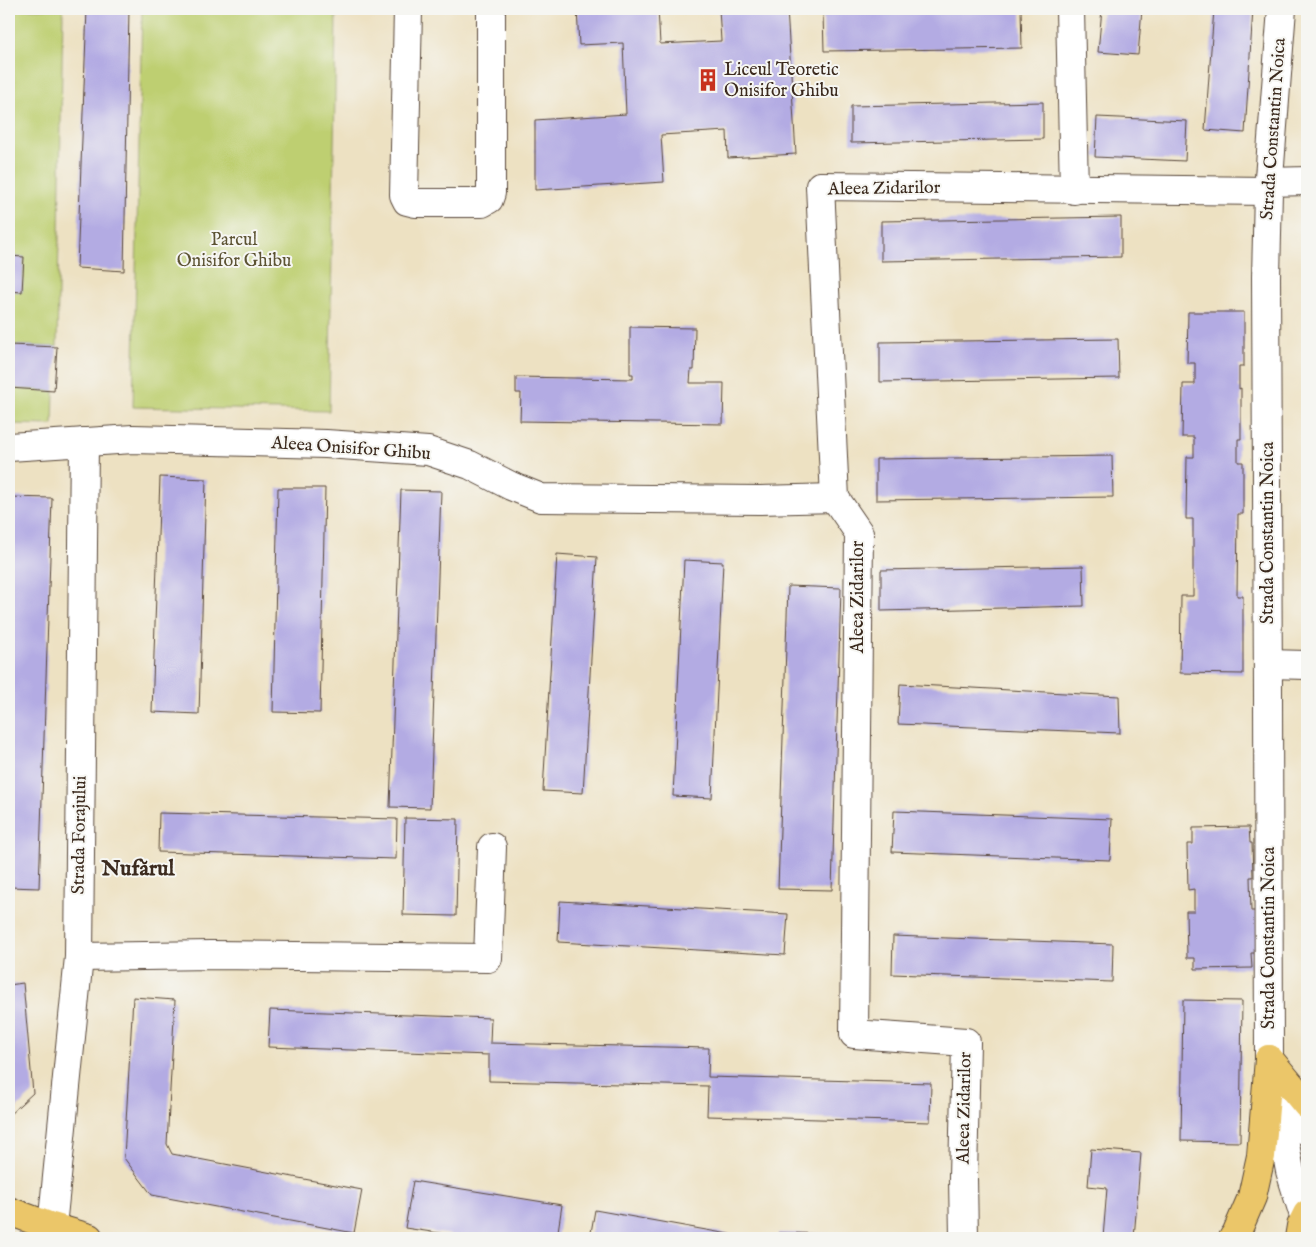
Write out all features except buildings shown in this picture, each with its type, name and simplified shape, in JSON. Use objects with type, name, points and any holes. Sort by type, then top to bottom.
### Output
[{"type":"main road","points":[[1269,1058],[1307,1105]]},
{"type":"main road","points":[[1233,1238],[1252,1197],[1260,1156],[1269,1058]]},
{"type":"main road","points":[[9,1211],[89,1238]]},
{"type":"street","points":[[408,9],[404,195],[408,201],[415,203],[482,204],[489,199],[491,192],[491,9]]},
{"type":"street","points":[[1070,9],[1074,190]]},
{"type":"street","name":"Strada Constantin Noica","points":[[1282,9],[1268,186],[1266,287],[1269,1058],[1302,1230]]},
{"type":"street","name":"Aleea Zidarilor","points":[[964,1238],[963,1178],[966,1042],[854,1034],[859,533],[835,498],[820,186],[1074,190],[1268,186],[1307,181]]},
{"type":"street","name":"Aleea Onisifor Ghibu","points":[[9,447],[133,438],[326,444],[428,451],[470,465],[511,486],[541,498],[760,500],[835,498]]},
{"type":"street","name":"Strada Forajului","points":[[52,1227],[79,957],[84,442]]},
{"type":"street","points":[[1268,664],[1307,664]]},
{"type":"street","points":[[79,957],[211,955],[488,958],[492,847]]},
{"type":"street","points":[[1269,1058],[1307,1131]]},
{"type":"green space","points":[[9,9],[63,9],[57,347],[9,345],[9,291],[22,292],[24,257],[9,256]]},
{"type":"green space","name":"Parcul Onisifor Ghibu","points":[[142,9],[336,9],[329,411],[133,407]]},
{"type":"green space","points":[[9,388],[54,391],[53,425],[9,424]]},
{"type":"place","name":"Liceul Teoretic Onisifor Ghibu","points":[[708,80]]},
{"type":"district","name":"Nufărul","points":[[138,869]]}]
